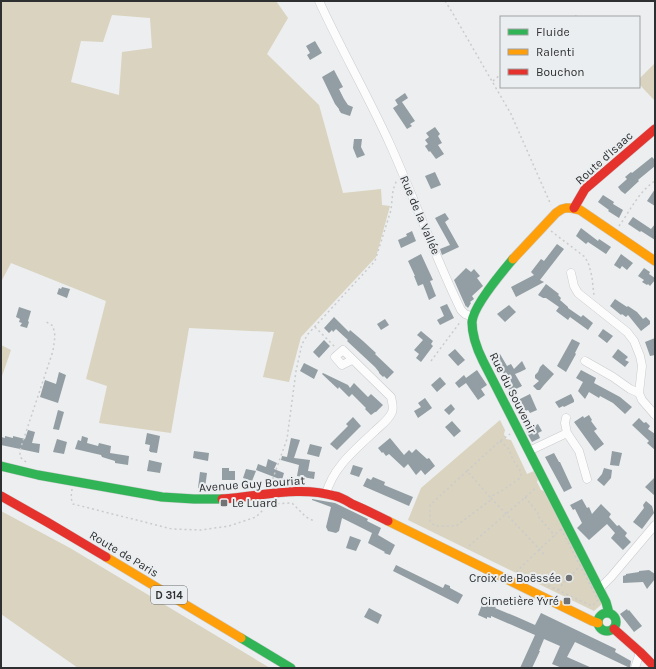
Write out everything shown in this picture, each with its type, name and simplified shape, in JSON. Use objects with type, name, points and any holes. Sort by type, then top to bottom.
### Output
[{"type":"street","name":"Rue de la Vallée","points":[[318,1],[372,106],[457,302],[461,310],[469,315]]},
{"type":"street","name":"Route d'Isaac","points":[[574,208],[585,189],[655,129]]},
{"type":"street","points":[[469,315],[531,238],[555,214],[567,208],[580,210],[655,261]]},
{"type":"street","points":[[571,273],[574,286],[578,294],[627,332],[634,341],[642,366],[639,393],[642,400],[655,415]]},
{"type":"street","name":"Rue du Souvenir","points":[[469,315],[478,349],[483,361],[606,602],[609,613]]},
{"type":"street","points":[[326,494],[336,471],[347,457],[387,420],[393,412],[391,397],[343,350],[341,352]]},
{"type":"street","points":[[585,361],[614,377],[630,390],[639,393]]},
{"type":"street","points":[[566,418],[565,423],[567,433],[579,451],[588,479]]},
{"type":"street","points":[[529,451],[567,433]]},
{"type":"street","name":"Avenue Guy Bouriat","points":[[1,466],[38,475],[178,499],[193,500],[232,498],[288,491],[310,491],[337,496],[598,623]]},
{"type":"street","name":"Route de Paris","points":[[1,490],[47,522]]},
{"type":"street","name":"Route de Paris","points":[[1,496],[291,668]]},
{"type":"street","points":[[599,589],[655,525]]},
{"type":"street","points":[[604,613],[609,613],[614,616],[616,620],[614,629],[604,631],[600,628],[598,623],[599,618],[604,613]]},
{"type":"street","points":[[614,629],[655,667]]},
{"type":"street","points":[[634,668],[640,652]]},
{"type":"path","points":[[445,1],[512,114],[555,214]]},
{"type":"path","points":[[492,81],[500,75]]},
{"type":"path","points":[[273,489],[272,481],[287,439],[296,370],[302,344],[308,334],[375,261],[391,210],[393,190],[396,182],[404,177]]},
{"type":"path","points":[[614,234],[642,193],[655,181]]},
{"type":"path","points":[[551,231],[585,256],[589,265],[593,286],[594,297],[591,304]]},
{"type":"path","points":[[432,362],[469,315]]},
{"type":"path","points":[[26,462],[20,457],[20,450],[53,351],[55,336],[53,326],[45,321]]},
{"type":"path","points":[[315,327],[341,352]]},
{"type":"path","points":[[500,441],[509,449],[520,472],[520,478],[491,498],[456,526],[435,526],[430,520],[430,505],[500,441],[518,430]]},
{"type":"path","points":[[467,471],[544,554]]},
{"type":"path","points":[[73,481],[71,498],[73,504],[172,529],[201,530],[229,526],[256,516],[269,504],[292,503],[306,517],[314,520]]},
{"type":"path","points":[[469,546],[539,486]]},
{"type":"path","points":[[525,497],[538,513],[537,515],[555,536],[517,571],[592,606],[595,603]]},
{"type":"path","points":[[558,590],[567,579],[568,575],[571,576],[580,566]]},
{"type":"shaded area","points":[[1,1],[276,1],[288,18],[267,54],[319,105],[343,193],[381,189],[382,205],[390,206],[376,257],[301,337],[289,382],[263,377],[274,332],[189,328],[171,433],[99,423],[107,386],[86,379],[106,301],[11,263],[1,282]],"holes":[[[112,15],[150,18],[152,48],[122,52],[119,95],[71,82],[81,41],[103,42]]]},
{"type":"shaded area","points":[[655,63],[655,101],[640,85],[640,78]]},
{"type":"shaded area","points":[[1,345],[11,350],[1,379]]},
{"type":"shaded area","points":[[500,420],[505,430],[504,434],[506,439],[511,440],[527,474],[534,471],[541,490],[544,491],[603,603],[594,611],[408,520],[421,488]]},
{"type":"shaded area","points":[[1,511],[70,548],[270,668],[78,668],[1,614]]},
{"type":"building","points":[[315,41],[322,53],[310,60],[307,55],[310,53],[306,46]]},
{"type":"building","points":[[334,70],[343,87],[339,89],[344,99],[348,105],[353,107],[350,116],[341,113],[322,77]]},
{"type":"building","points":[[405,93],[408,98],[402,102],[415,121],[410,124],[412,126],[407,129],[393,108],[398,105],[395,100]]},
{"type":"building","points":[[435,127],[440,134],[438,136],[442,143],[438,145],[444,154],[436,159],[425,146],[428,144],[425,140],[429,137],[426,133]]},
{"type":"building","points":[[354,139],[362,139],[361,147],[365,155],[357,158],[353,148]]},
{"type":"building","points":[[652,157],[655,160],[655,166],[638,180],[639,181],[625,194],[621,191],[618,187],[627,179],[625,177]]},
{"type":"building","points":[[435,172],[441,185],[431,189],[425,176]]},
{"type":"building","points":[[655,189],[655,206],[647,201]]},
{"type":"building","points":[[603,195],[623,210],[619,218],[598,202]]},
{"type":"building","points":[[445,213],[449,219],[445,222],[459,247],[442,255],[440,249],[450,245],[435,218]]},
{"type":"building","points":[[633,217],[651,229],[655,224],[655,240],[628,224]]},
{"type":"building","points":[[581,228],[598,241],[599,239],[611,247],[606,254],[588,242],[586,244],[576,236]]},
{"type":"building","points":[[412,231],[416,241],[401,248],[398,240],[407,236],[406,234]]},
{"type":"building","points":[[557,244],[564,249],[540,280],[544,282],[516,297],[511,287],[534,275],[531,272],[541,259],[544,261]]},
{"type":"building","points":[[421,254],[433,280],[430,281],[436,296],[429,300],[423,284],[418,286],[408,261]]},
{"type":"building","points":[[621,254],[633,263],[627,270],[622,266],[620,269],[614,265]]},
{"type":"building","points":[[466,268],[471,272],[474,269],[480,276],[477,278],[483,286],[472,296],[474,299],[470,302],[471,303],[468,308],[466,307],[454,280]]},
{"type":"building","points":[[644,268],[655,278],[650,286],[642,282],[644,280],[638,276]]},
{"type":"building","points":[[546,284],[559,294],[558,295],[561,298],[560,300],[568,308],[581,317],[583,315],[593,323],[588,330],[570,317],[568,320],[556,311],[559,307],[546,298],[538,295]]},
{"type":"building","points":[[62,287],[70,289],[67,298],[57,294],[59,288],[61,289]]},
{"type":"building","points":[[615,299],[637,312],[643,319],[646,317],[650,321],[650,324],[641,331],[628,315],[626,317],[622,314],[621,315],[610,306]]},
{"type":"building","points":[[447,304],[454,318],[440,325],[437,320],[444,316],[440,307]]},
{"type":"building","points":[[509,305],[516,312],[505,322],[497,314]]},
{"type":"building","points":[[19,307],[31,311],[27,328],[20,326],[22,323],[19,322],[20,319],[16,317]]},
{"type":"building","points":[[334,317],[349,332],[350,330],[363,341],[394,372],[387,379],[384,376],[383,377],[375,367],[336,329],[329,333],[324,328]]},
{"type":"building","points":[[385,319],[389,325],[381,330],[377,324]]},
{"type":"building","points":[[603,329],[613,336],[607,343],[598,336]]},
{"type":"building","points":[[421,331],[433,341],[431,344],[433,346],[421,362],[416,358],[419,354],[414,350],[423,340],[417,335]]},
{"type":"building","points":[[655,338],[655,355],[650,356],[645,342]]},
{"type":"building","points":[[572,339],[580,343],[566,372],[557,366]]},
{"type":"building","points":[[324,340],[330,346],[319,358],[313,352]]},
{"type":"building","points":[[455,349],[465,360],[458,366],[448,355]]},
{"type":"building","points":[[618,349],[628,357],[625,360],[629,362],[625,367],[612,357]]},
{"type":"building","points":[[500,354],[507,366],[511,364],[514,369],[522,361],[526,369],[515,374],[522,386],[510,392],[507,386],[512,384],[509,377],[503,378],[507,374],[506,372],[504,374],[494,357]]},
{"type":"building","points":[[304,363],[318,370],[314,379],[300,371]]},
{"type":"building","points":[[543,364],[554,374],[540,390],[537,390],[533,386],[539,381],[535,378],[535,375]]},
{"type":"building","points":[[477,370],[487,385],[481,389],[485,395],[478,400],[466,383],[459,388],[455,383],[464,375],[466,378]]},
{"type":"building","points":[[581,370],[596,378],[594,383],[620,397],[632,407],[625,414],[613,403],[600,396],[599,398],[589,392],[585,399],[578,391],[583,382],[576,378]]},
{"type":"building","points":[[59,372],[66,375],[58,403],[40,397],[45,380],[56,384]]},
{"type":"building","points":[[323,373],[348,385],[350,388],[354,383],[368,397],[371,394],[383,405],[371,415],[352,394],[349,397],[339,387],[338,389],[322,374]]},
{"type":"building","points":[[440,377],[446,384],[437,392],[431,385]]},
{"type":"building","points":[[530,394],[537,410],[530,413],[528,410],[523,412],[518,400]]},
{"type":"building","points":[[571,394],[574,402],[559,408],[555,402]]},
{"type":"building","points":[[425,398],[432,408],[418,418],[414,411],[421,407],[418,403]]},
{"type":"building","points":[[451,404],[455,409],[449,415],[444,410]]},
{"type":"building","points":[[58,410],[64,412],[59,430],[53,429]]},
{"type":"building","points":[[589,415],[592,420],[591,421],[597,429],[594,431],[604,444],[595,451],[574,422],[583,416],[584,418]]},
{"type":"building","points":[[353,417],[361,426],[337,450],[330,444],[348,426],[346,424]]},
{"type":"building","points":[[639,418],[650,426],[648,429],[655,434],[655,450],[647,443],[649,441],[632,425]]},
{"type":"building","points":[[452,421],[461,431],[454,437],[445,427]]},
{"type":"building","points":[[538,424],[542,431],[538,433],[540,438],[532,442],[526,431]]},
{"type":"building","points":[[28,430],[35,432],[32,443],[40,444],[39,453],[1,445],[1,437],[5,438],[5,436],[13,438],[13,436],[25,439]]},
{"type":"building","points":[[147,433],[160,436],[157,453],[150,452],[150,445],[145,444]]},
{"type":"building","points":[[82,436],[88,438],[87,443],[98,446],[99,443],[111,446],[110,453],[129,456],[128,465],[115,463],[115,461],[102,457],[101,455],[75,449],[78,440],[81,441]]},
{"type":"building","points":[[291,438],[300,440],[294,458],[310,460],[308,471],[315,472],[314,479],[297,476],[299,465],[281,460],[282,456],[287,457]]},
{"type":"building","points":[[390,438],[404,455],[409,450],[412,453],[416,449],[427,459],[429,458],[435,466],[425,475],[421,470],[416,475],[408,464],[404,468],[389,454],[386,456],[378,448]]},
{"type":"building","points":[[57,439],[67,442],[64,454],[53,452]]},
{"type":"building","points":[[310,444],[322,447],[319,457],[307,454]]},
{"type":"building","points":[[194,451],[209,453],[208,461],[193,458]]},
{"type":"building","points":[[612,451],[622,453],[619,466],[610,465]]},
{"type":"building","points":[[554,453],[560,462],[572,488],[564,492],[545,457]]},
{"type":"building","points":[[268,459],[277,463],[274,469],[284,473],[282,480],[256,470],[258,464],[266,467]]},
{"type":"building","points":[[149,460],[162,463],[160,473],[147,471]]},
{"type":"building","points":[[353,465],[363,468],[359,477],[350,474]]},
{"type":"building","points":[[222,468],[229,468],[229,471],[235,471],[235,480],[222,480]]},
{"type":"building","points":[[604,468],[612,470],[611,478],[604,486],[597,480],[602,474]]},
{"type":"building","points":[[246,469],[256,471],[252,481],[243,478]]},
{"type":"building","points":[[200,472],[207,473],[205,488],[198,488]]},
{"type":"building","points":[[373,477],[385,482],[384,485],[413,497],[409,506],[363,486],[367,478],[371,480]]},
{"type":"building","points":[[655,477],[655,496],[645,487]]},
{"type":"building","points":[[312,499],[335,503],[368,519],[367,521],[381,528],[378,535],[395,545],[390,555],[368,543],[372,533],[342,518],[339,531],[336,533],[328,531],[326,527],[331,507]]},
{"type":"building","points":[[582,499],[587,508],[589,507],[592,514],[601,504],[611,514],[609,517],[617,526],[619,525],[627,533],[625,536],[631,542],[623,550],[611,538],[615,533],[607,524],[589,540],[577,528],[582,523],[575,509],[573,510],[570,505]]},
{"type":"building","points":[[646,501],[652,506],[654,513],[642,529],[633,522],[644,508],[643,505]]},
{"type":"building","points":[[350,536],[361,540],[356,551],[346,548]]},
{"type":"building","points":[[396,565],[443,588],[445,584],[450,586],[450,588],[463,595],[458,604],[393,571]]},
{"type":"building","points":[[649,570],[655,574],[655,579],[647,589],[643,582],[623,583],[623,576],[626,574]]},
{"type":"building","points":[[483,602],[535,625],[541,613],[616,649],[615,652],[631,661],[630,668],[575,642],[567,657],[592,668],[562,668],[552,664],[560,646],[544,639],[532,668],[520,668],[535,635],[491,616],[491,618],[487,617],[487,619],[478,615]]},
{"type":"building","points":[[369,608],[382,615],[378,624],[364,617]]},
{"type":"building","points":[[627,609],[642,626],[634,632],[620,614]]},
{"type":"traffic: fast","points":[[513,259],[477,307],[472,322],[474,337],[483,361],[606,602],[609,613]]},
{"type":"traffic: fast","points":[[1,466],[38,475],[162,497],[222,499]]},
{"type":"traffic: fast","points":[[607,613],[613,616],[616,622],[613,628],[607,631],[601,628],[598,622],[601,616],[607,613]]},
{"type":"traffic: fast","points":[[241,638],[291,668]]},
{"type":"traffic: slow","points":[[513,259],[556,213],[562,209],[571,208],[580,210],[655,261]]},
{"type":"traffic: slow","points":[[388,521],[598,623]]},
{"type":"traffic: slow","points":[[106,557],[241,638]]},
{"type":"traffic: jam","points":[[574,208],[585,189],[655,129]]},
{"type":"traffic: jam","points":[[222,499],[293,492],[321,493],[344,499],[388,521]]},
{"type":"traffic: jam","points":[[1,496],[106,557]]},
{"type":"traffic: jam","points":[[614,629],[655,667]]},
{"type":"place","name":"Le Luard","points":[[224,503]]},
{"type":"place","name":"Croix de Boëssée","points":[[569,578]]},
{"type":"place","name":"Cimetière Yvré","points":[[567,601]]}]
